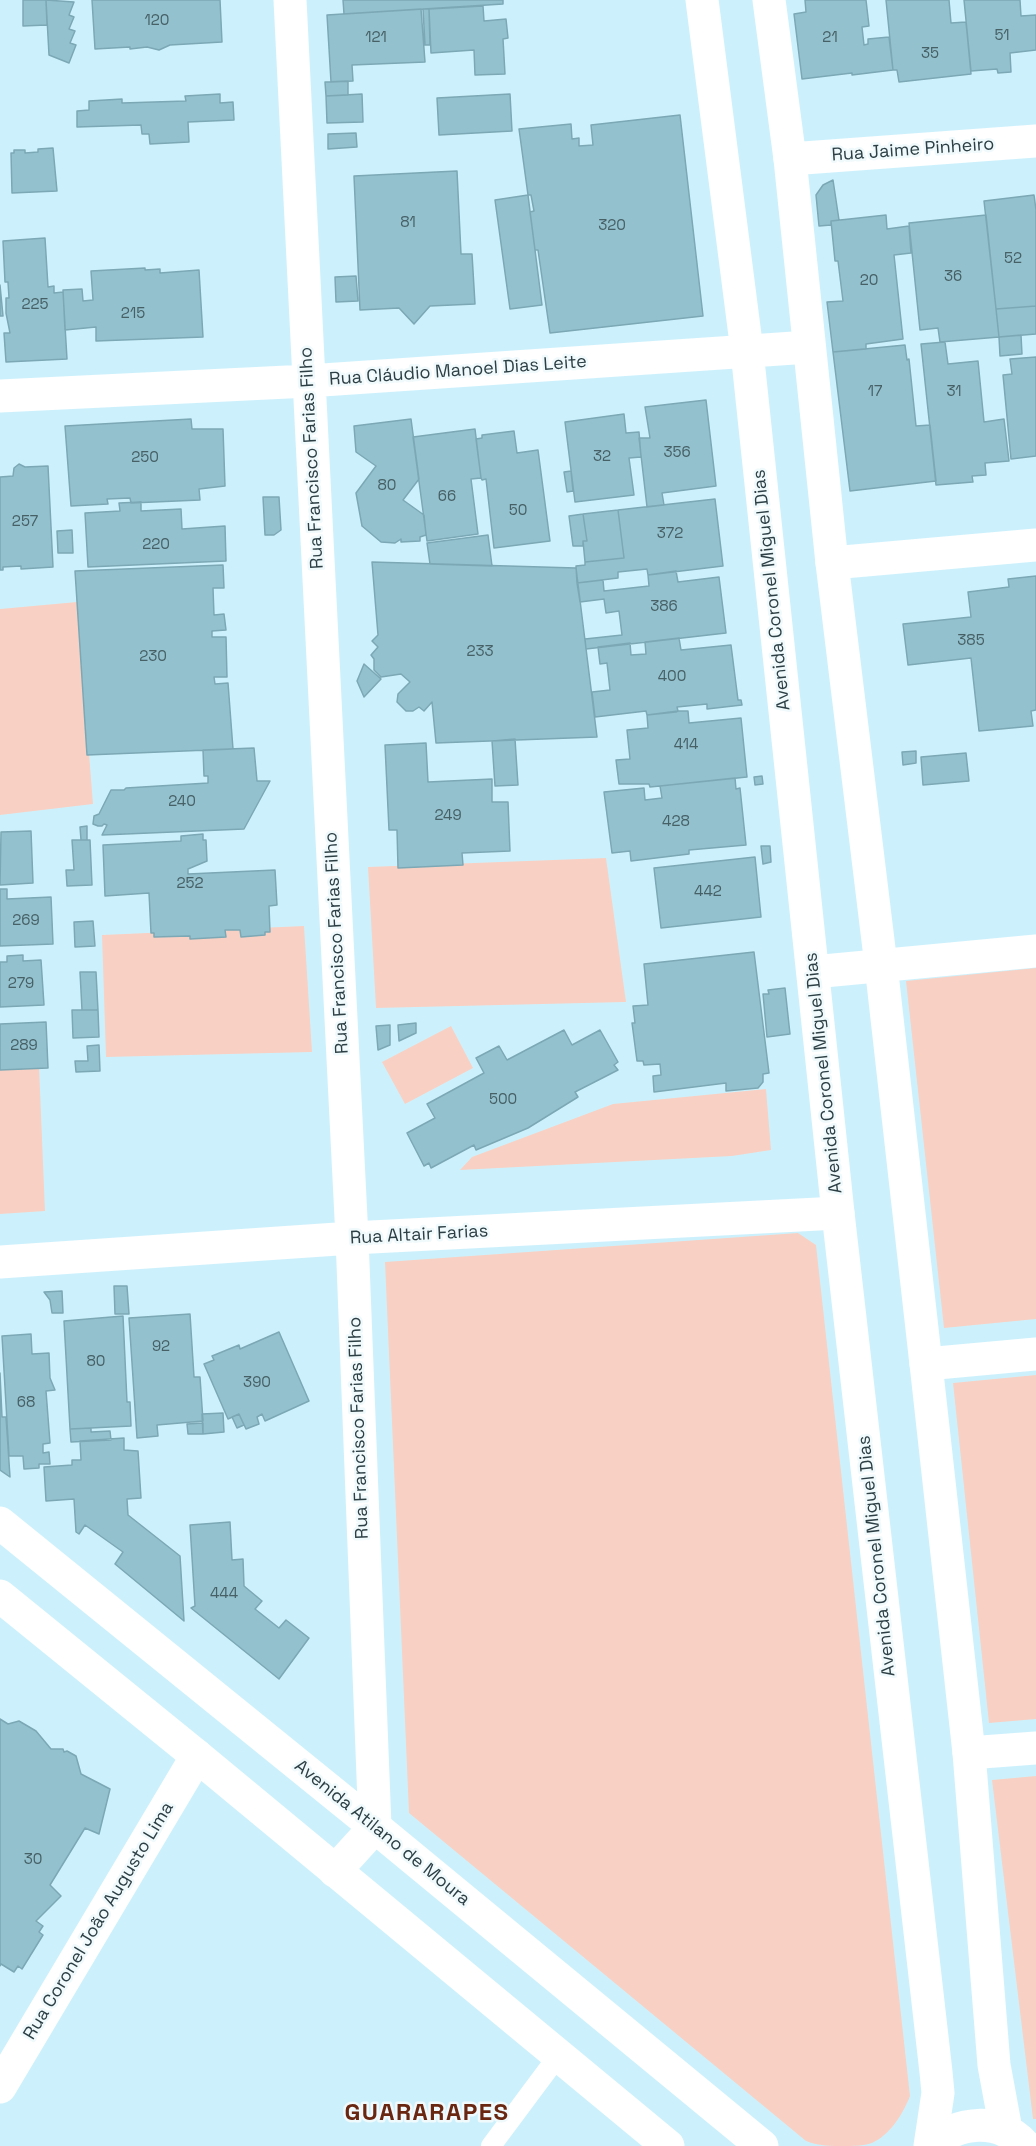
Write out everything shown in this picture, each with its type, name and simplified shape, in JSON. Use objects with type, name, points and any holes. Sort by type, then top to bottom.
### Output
[{"type":"street","name":"Rua Francisco Farias Filho","points":[[290,0],[352,1238],[375,1827]]},
{"type":"street","name":"Avenida Coronel Miguel Dias","points":[[702,0],[747,351],[838,1213],[936,2072],[938,2093],[930,2146]]},
{"type":"street","points":[[769,0],[790,159],[832,563],[969,1753],[994,2065],[1015,2138]]},
{"type":"street","name":"Rua Jaime Pinheiro","points":[[790,159],[1036,141]]},
{"type":"street","name":"Rua Cláudio Manoel Dias Leite","points":[[0,396],[308,381],[809,347]]},
{"type":"street","points":[[832,563],[1036,545]]},
{"type":"street","points":[[813,972],[1036,951]]},
{"type":"street","name":"Rua Altair Farias","points":[[0,1262],[352,1238],[838,1213]]},
{"type":"street","points":[[926,1364],[1036,1354]]},
{"type":"street","name":"Avenida Atilano de Moura","points":[[0,1523],[375,1827],[762,2146]]},
{"type":"street","points":[[0,1596],[668,2146]]},
{"type":"street","points":[[969,1753],[1036,1748]]},
{"type":"street","name":"Rua Coronel João Augusto Lima","points":[[0,2087],[197,1756]]},
{"type":"street","points":[[335,1871],[375,1827]]},
{"type":"street","points":[[930,2146],[949,2132],[965,2126],[986,2125],[1015,2138]]},
{"type":"lane","points":[[491,2146],[558,2056]]},
{"type":"shaded area","points":[[77,602],[93,804],[0,815],[0,609]]},
{"type":"shaded area","points":[[606,858],[626,1002],[376,1008],[368,867]]},
{"type":"shaded area","points":[[304,926],[312,1052],[106,1057],[102,935]]},
{"type":"shaded area","points":[[1036,968],[1036,1319],[944,1328],[906,981]]},
{"type":"shaded area","points":[[451,1026],[473,1068],[405,1104],[382,1062]]},
{"type":"shaded area","points":[[39,1066],[45,1211],[0,1214],[0,1069]]},
{"type":"shaded area","points":[[766,1089],[771,1150],[732,1156],[460,1170],[472,1157],[613,1104]]},
{"type":"shaded area","points":[[798,1233],[816,1245],[910,2096],[900,2117],[885,2135],[872,2143],[858,2146],[825,2145],[806,2141],[409,1813],[385,1262]]},
{"type":"shaded area","points":[[1036,1375],[1036,1719],[989,1723],[953,1383]]},
{"type":"shaded area","points":[[1036,1776],[1036,2119],[1033,2119],[992,1780]]},
{"type":"building","points":[[23,0],[46,0],[47,25],[23,26]]},
{"type":"building","points":[[46,0],[74,2],[69,15],[74,17],[69,29],[75,31],[70,43],[76,45],[69,63],[49,55]]},
{"type":"building","points":[[92,0],[220,0],[222,42],[170,45],[159,50],[147,47],[95,49]]},
{"type":"building","points":[[343,0],[503,0],[503,4],[344,14]]},
{"type":"building","points":[[805,0],[866,0],[869,26],[862,27],[864,45],[868,44],[868,39],[889,37],[893,70],[802,79],[794,14],[806,12]]},
{"type":"building","points":[[886,0],[949,0],[951,23],[966,22],[971,74],[899,82],[897,70],[893,70]]},
{"type":"building","points":[[964,0],[1020,0],[1021,16],[1036,15],[1036,50],[1010,53],[1011,72],[998,73],[997,69],[971,71]]},
{"type":"building","points":[[483,6],[484,21],[506,19],[508,38],[503,39],[505,74],[475,75],[474,50],[431,53],[429,9]]},
{"type":"building","points":[[421,9],[425,62],[352,65],[353,81],[331,82],[327,15]]},
{"type":"building","points":[[423,9],[429,9],[430,45],[425,45]]},
{"type":"building","points":[[348,81],[348,95],[326,96],[325,82]]},
{"type":"building","points":[[220,94],[220,103],[233,102],[234,120],[188,122],[189,142],[150,144],[149,134],[142,134],[141,125],[77,127],[77,111],[89,110],[89,101],[122,99],[122,103],[186,101],[185,96]]},
{"type":"building","points":[[362,94],[363,122],[327,123],[326,96]]},
{"type":"building","points":[[510,94],[512,131],[439,135],[437,98]]},
{"type":"building","points":[[680,115],[703,316],[550,333],[530,212],[534,211],[531,195],[528,195],[519,129],[571,124],[572,139],[579,138],[579,146],[593,145],[591,125]]},
{"type":"building","points":[[356,133],[357,147],[328,149],[328,134]]},
{"type":"building","points":[[53,148],[57,191],[12,193],[11,153],[14,153],[14,150],[25,150],[25,153]]},
{"type":"building","points":[[457,171],[461,254],[472,254],[475,304],[430,306],[414,324],[399,308],[360,310],[354,176]]},
{"type":"building","points":[[833,180],[839,220],[831,221],[831,225],[819,226],[816,195],[823,185]]},
{"type":"building","points":[[528,195],[542,305],[510,309],[495,200]]},
{"type":"building","points":[[1034,195],[1036,306],[996,309],[984,201]]},
{"type":"building","points":[[886,215],[887,229],[909,226],[911,253],[894,255],[903,339],[866,344],[866,349],[833,352],[827,302],[843,301],[838,261],[835,261],[831,221]]},
{"type":"building","points":[[986,215],[999,337],[940,342],[938,328],[920,330],[909,223]]},
{"type":"building","points":[[45,238],[48,287],[54,286],[54,293],[63,292],[67,359],[6,362],[4,333],[10,333],[6,313],[6,298],[9,298],[8,282],[5,282],[3,241]]},
{"type":"building","points":[[145,268],[145,270],[160,269],[160,273],[199,270],[203,337],[96,341],[96,327],[65,330],[63,290],[82,289],[83,301],[93,300],[91,271]]},
{"type":"building","points":[[356,276],[358,301],[336,302],[335,277]]},
{"type":"building","points":[[0,285],[3,316],[0,316]]},
{"type":"building","points":[[1036,306],[1036,334],[999,337],[996,309]]},
{"type":"building","points":[[1021,335],[1022,354],[1000,356],[999,337]]},
{"type":"building","points":[[945,342],[948,364],[978,361],[984,422],[1004,419],[1009,461],[985,463],[986,475],[972,476],[973,482],[936,485],[921,344]]},
{"type":"building","points":[[905,345],[907,360],[909,359],[916,426],[930,425],[936,481],[850,491],[833,352]]},
{"type":"building","points":[[1036,357],[1036,456],[1011,459],[1003,375],[1012,374],[1010,359]]},
{"type":"building","points":[[706,400],[716,486],[662,493],[664,505],[647,507],[639,438],[650,438],[645,407]]},
{"type":"building","points":[[624,414],[626,433],[639,432],[641,457],[629,458],[634,495],[575,502],[565,422]]},
{"type":"building","points":[[191,419],[192,429],[223,429],[225,486],[199,489],[200,500],[131,503],[130,498],[107,499],[108,504],[71,506],[65,426]]},
{"type":"building","points":[[411,419],[419,479],[403,500],[424,515],[426,535],[420,537],[420,541],[401,542],[401,539],[395,543],[381,542],[362,526],[356,493],[376,466],[356,452],[354,426]]},
{"type":"building","points":[[475,429],[481,478],[471,479],[478,534],[427,541],[413,437]]},
{"type":"building","points":[[514,431],[517,453],[538,450],[550,541],[494,548],[486,479],[481,478],[476,439],[482,438],[482,435]]},
{"type":"building","points":[[19,464],[25,467],[48,466],[53,567],[21,569],[21,566],[3,567],[3,570],[0,570],[0,477],[13,476],[14,468]]},
{"type":"building","points":[[571,471],[573,491],[567,492],[564,472]]},
{"type":"building","points":[[263,497],[279,497],[281,530],[274,535],[265,535]]},
{"type":"building","points":[[715,499],[723,566],[648,575],[647,569],[618,572],[618,578],[577,583],[576,566],[585,565],[585,562],[624,558],[618,510]]},
{"type":"building","points":[[141,502],[141,511],[181,509],[182,529],[225,526],[226,561],[88,567],[85,513],[120,511],[119,503]]},
{"type":"building","points":[[618,510],[624,558],[585,562],[583,541],[587,541],[583,514]]},
{"type":"building","points":[[583,514],[587,541],[583,541],[583,546],[573,546],[569,516]]},
{"type":"building","points":[[72,530],[73,553],[58,553],[57,531]]},
{"type":"building","points":[[488,535],[492,566],[430,564],[427,543]]},
{"type":"building","points":[[372,562],[576,568],[597,737],[436,743],[432,702],[424,711],[419,707],[413,711],[406,711],[397,702],[398,694],[410,682],[401,674],[381,677],[374,670],[374,659],[371,655],[378,647],[372,641],[378,635]]},
{"type":"building","points":[[223,565],[224,588],[213,588],[214,615],[224,614],[226,630],[212,631],[212,637],[226,637],[227,677],[214,677],[215,684],[228,683],[233,749],[87,755],[75,571]]},
{"type":"building","points":[[676,571],[678,582],[719,577],[726,633],[586,649],[585,639],[622,635],[619,611],[606,613],[604,599],[580,602],[577,583],[603,580],[604,591],[649,586],[648,575]]},
{"type":"building","points":[[1036,576],[1036,710],[1031,711],[1033,726],[979,731],[971,658],[908,665],[903,624],[971,617],[968,592],[1009,587],[1008,579]]},
{"type":"building","points":[[679,638],[681,650],[731,645],[738,700],[741,700],[742,705],[707,709],[707,704],[677,707],[676,712],[647,715],[646,711],[595,717],[592,692],[610,690],[607,663],[600,664],[598,647],[630,643],[631,655],[646,654],[645,642]]},
{"type":"building","points":[[364,664],[381,679],[364,697],[357,681]]},
{"type":"building","points":[[688,711],[689,723],[741,718],[747,777],[650,787],[649,784],[619,784],[616,760],[630,759],[627,730],[648,728],[647,715]]},
{"type":"building","points":[[515,739],[518,785],[495,786],[492,741]]},
{"type":"building","points":[[426,743],[428,782],[492,779],[492,802],[508,802],[510,851],[462,853],[463,865],[398,868],[397,830],[389,830],[385,745]]},
{"type":"building","points":[[254,748],[257,781],[270,781],[244,829],[102,835],[107,825],[93,824],[94,816],[99,814],[111,790],[208,783],[208,776],[204,776],[203,750]]},
{"type":"building","points":[[916,751],[916,763],[903,765],[902,752]]},
{"type":"building","points":[[966,753],[969,781],[923,785],[921,757]]},
{"type":"building","points":[[762,776],[763,784],[755,785],[754,777]]},
{"type":"building","points":[[735,778],[736,789],[740,788],[746,845],[689,850],[689,854],[631,861],[630,851],[612,853],[604,792],[644,788],[645,800],[662,798],[660,786]]},
{"type":"building","points":[[87,826],[87,840],[81,840],[80,827]]},
{"type":"building","points":[[31,831],[33,883],[0,885],[1,832]]},
{"type":"building","points":[[203,834],[203,840],[206,840],[207,861],[188,869],[188,874],[275,870],[277,905],[269,906],[270,932],[265,932],[265,935],[241,937],[240,930],[225,930],[226,937],[190,939],[190,936],[154,937],[154,933],[151,933],[149,893],[105,896],[103,845],[181,841],[181,836]]},
{"type":"building","points":[[72,840],[90,840],[92,885],[67,886],[66,870],[74,870]]},
{"type":"building","points":[[761,846],[770,846],[771,862],[763,864]]},
{"type":"building","points":[[755,857],[761,917],[661,928],[654,868]]},
{"type":"building","points":[[0,889],[7,889],[7,899],[51,897],[53,944],[0,946]]},
{"type":"building","points":[[93,921],[95,946],[75,947],[74,922]]},
{"type":"building","points":[[754,952],[769,1073],[763,1074],[763,1082],[758,1088],[726,1091],[726,1083],[654,1092],[653,1076],[661,1075],[660,1064],[644,1065],[643,1061],[637,1061],[632,1023],[635,1023],[633,1006],[648,1005],[644,964]]},
{"type":"building","points":[[23,955],[23,961],[41,960],[44,1005],[0,1007],[0,962],[7,962],[7,956]]},
{"type":"building","points":[[80,972],[96,972],[98,1010],[82,1010]]},
{"type":"building","points":[[785,988],[790,1034],[767,1037],[763,994],[769,994],[768,990]]},
{"type":"building","points":[[72,1010],[98,1010],[99,1037],[73,1038]]},
{"type":"building","points":[[46,1022],[48,1068],[0,1070],[0,1024]]},
{"type":"building","points":[[416,1023],[416,1033],[399,1041],[398,1025]]},
{"type":"building","points":[[390,1025],[390,1045],[378,1050],[376,1026]]},
{"type":"building","points":[[564,1030],[572,1045],[600,1030],[618,1062],[614,1065],[618,1070],[575,1092],[578,1097],[528,1128],[476,1150],[474,1145],[431,1168],[429,1163],[424,1166],[407,1133],[435,1118],[427,1104],[484,1073],[476,1058],[499,1046],[507,1060]]},
{"type":"building","points":[[99,1045],[100,1071],[76,1072],[75,1061],[88,1061],[87,1046]]},
{"type":"building","points":[[114,1286],[127,1286],[129,1314],[115,1314]]},
{"type":"building","points":[[62,1291],[63,1313],[52,1313],[50,1300],[44,1292]]},
{"type":"building","points":[[190,1314],[194,1377],[200,1377],[203,1421],[157,1425],[158,1436],[137,1438],[129,1318]]},
{"type":"building","points":[[123,1316],[127,1402],[130,1402],[131,1426],[70,1429],[64,1321]]},
{"type":"building","points":[[279,1332],[309,1401],[265,1421],[262,1414],[257,1417],[259,1424],[246,1429],[239,1414],[228,1419],[204,1364],[214,1360],[212,1356],[239,1345],[240,1349]]},
{"type":"building","points":[[31,1334],[32,1354],[49,1353],[50,1378],[55,1390],[46,1391],[50,1443],[43,1444],[43,1453],[49,1452],[50,1464],[39,1464],[39,1468],[24,1469],[23,1456],[9,1456],[2,1336]]},
{"type":"building","points":[[0,1373],[2,1417],[6,1417],[10,1477],[0,1470]]},
{"type":"building","points":[[223,1413],[224,1432],[203,1434],[202,1414]]},
{"type":"building","points":[[239,1414],[244,1425],[237,1428],[232,1417]]},
{"type":"building","points":[[203,1423],[203,1434],[188,1434],[187,1424]]},
{"type":"building","points":[[91,1428],[91,1432],[110,1431],[111,1440],[71,1442],[70,1429]]},
{"type":"building","points":[[124,1438],[124,1450],[138,1451],[141,1498],[127,1499],[128,1515],[180,1556],[184,1621],[115,1564],[123,1552],[85,1525],[79,1534],[76,1532],[74,1499],[46,1501],[44,1467],[72,1465],[72,1460],[81,1460],[80,1441]]},
{"type":"building","points":[[230,1522],[232,1560],[243,1559],[244,1586],[262,1601],[255,1609],[279,1628],[286,1620],[309,1638],[279,1679],[191,1608],[195,1606],[190,1525]]},
{"type":"building","points":[[0,1719],[8,1724],[19,1721],[36,1731],[51,1749],[63,1749],[64,1752],[67,1751],[76,1756],[81,1774],[110,1789],[99,1834],[85,1828],[50,1885],[61,1896],[36,1921],[43,1926],[39,1932],[43,1935],[22,1969],[18,1966],[14,1972],[1,1964],[0,1966]]},
{"type":"district","name":"GUARARAPES","points":[[427,2113]]}]
